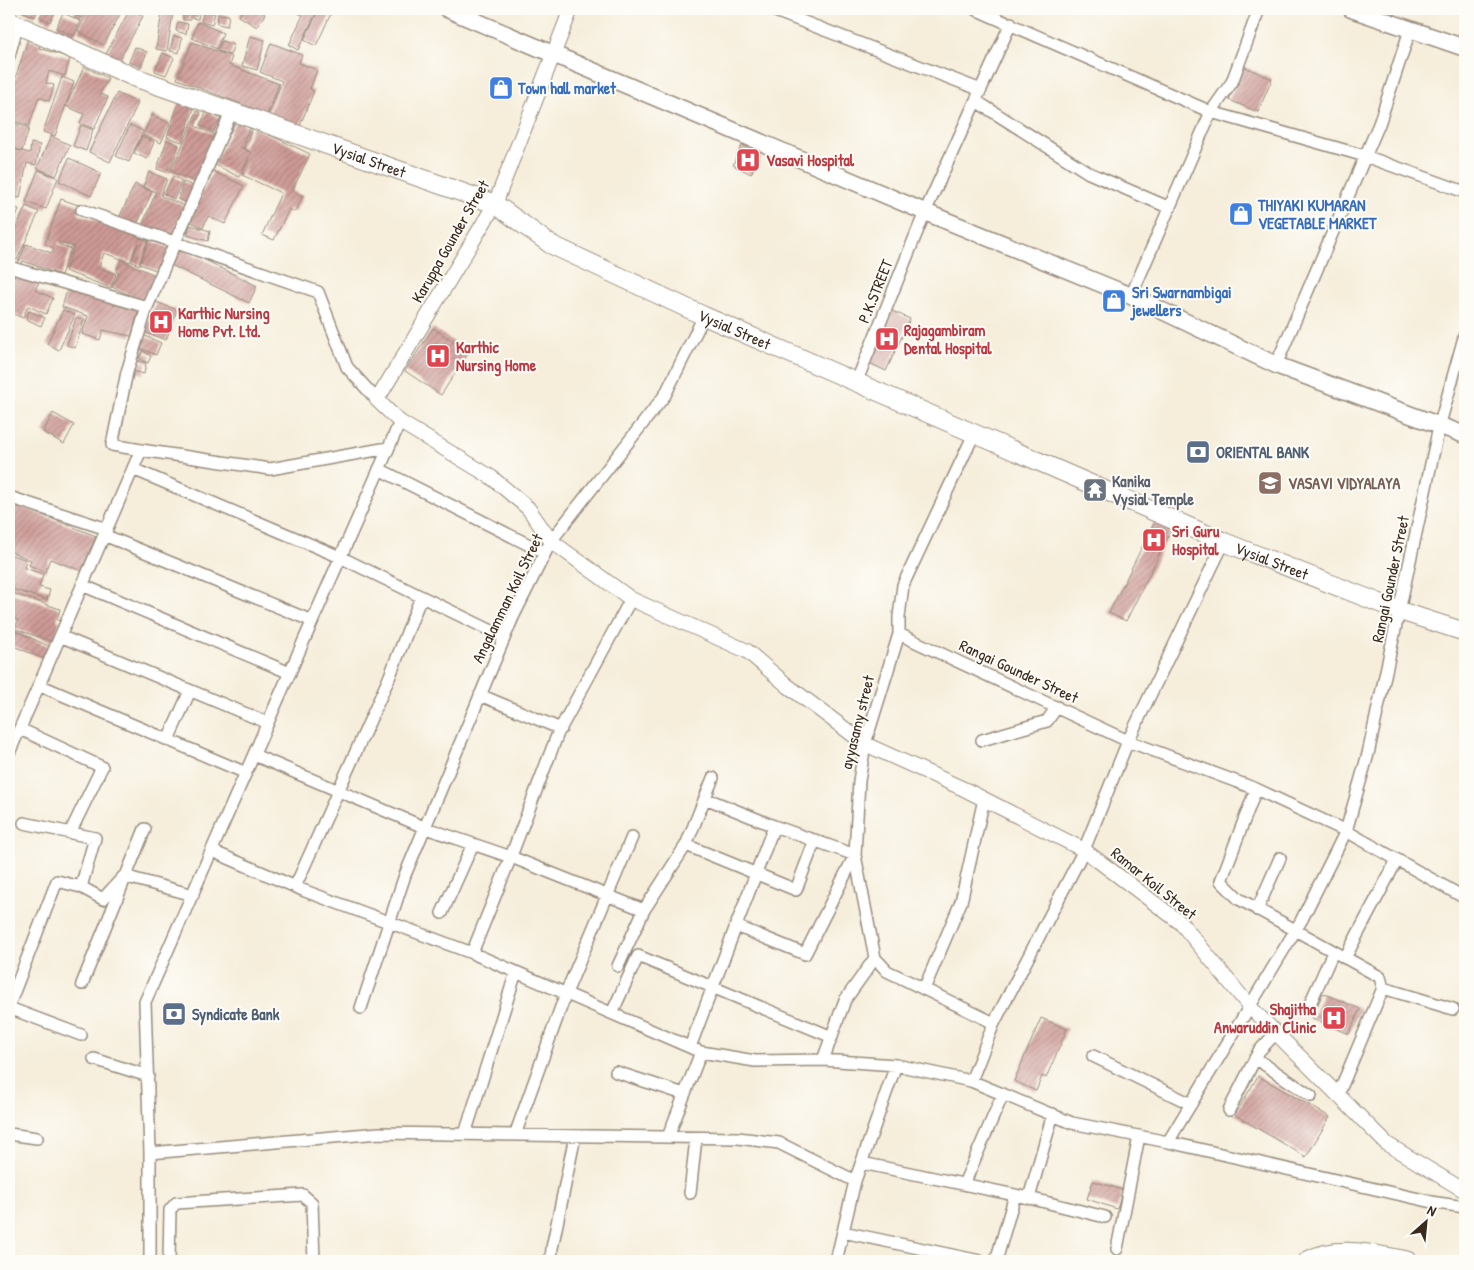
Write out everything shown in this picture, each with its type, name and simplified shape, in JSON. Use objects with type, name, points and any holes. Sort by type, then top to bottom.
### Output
[{"type":"highway","points":[[1313,1258],[1361,1252],[1407,1261]]},
{"type":"main road","points":[[447,9],[925,212],[1131,296],[1276,365],[1439,427],[1465,435]]},
{"type":"main road","points":[[1350,9],[1465,48]]},
{"type":"main road","name":"Vysial Street","points":[[13,24],[134,77],[231,113],[495,204],[550,244],[704,316],[1224,542],[1400,611],[1465,632]]},
{"type":"street","name":"Karuppa Gounder Street","points":[[377,400],[495,204],[571,9]]},
{"type":"street","points":[[770,9],[981,90]]},
{"type":"street","points":[[975,9],[1011,23],[1211,112],[1365,156],[1465,192]]},
{"type":"street","points":[[1131,296],[1211,112],[1232,82],[1259,9]]},
{"type":"street","name":"P.K.STREET","points":[[856,383],[925,212],[1011,23]]},
{"type":"street","points":[[9,56],[13,24]]},
{"type":"street","points":[[1276,365],[1378,124],[1410,30]]},
{"type":"street","points":[[976,101],[1089,173],[1170,208]]},
{"type":"street","points":[[231,113],[147,308],[127,372],[112,444],[270,469],[388,448]]},
{"type":"street","points":[[82,210],[318,292],[347,366],[377,400]]},
{"type":"street","points":[[9,267],[147,308]]},
{"type":"street","name":"Angalamman Koil Street","points":[[362,1008],[388,922],[504,637],[548,547],[665,395],[704,316]]},
{"type":"street","name":"Rangai Gounder Street","points":[[1168,1142],[1295,931],[1346,831],[1368,754],[1439,427],[1465,334]]},
{"type":"street","name":"Ramar Koil Street","points":[[377,400],[400,422],[492,476],[528,508],[548,547],[631,599],[747,651],[788,686],[865,744],[984,799],[1084,850],[1181,923],[1250,1007],[1387,1144],[1465,1191]]},
{"type":"street","points":[[150,1261],[150,1153],[146,1002],[400,422]]},
{"type":"street","name":"ayyasamy street","points":[[875,958],[855,855],[859,780],[865,744],[899,634],[903,585],[974,434]]},
{"type":"street","points":[[9,753],[141,450]]},
{"type":"street","points":[[133,469],[340,557],[504,637]]},
{"type":"street","points":[[379,469],[548,547]]},
{"type":"street","points":[[9,497],[106,532],[312,621]]},
{"type":"street","points":[[971,1081],[994,1023],[1084,850],[1128,741],[1224,542]]},
{"type":"street","points":[[82,585],[290,673]]},
{"type":"street","points":[[295,887],[389,678],[421,597]]},
{"type":"street","points":[[472,953],[560,729],[631,599]]},
{"type":"street","name":"Rangai Gounder Street","points":[[899,634],[1128,741],[1256,789],[1346,831],[1465,898]]},
{"type":"street","points":[[60,636],[268,723]]},
{"type":"street","points":[[39,685],[246,773]]},
{"type":"street","points":[[168,740],[190,691]]},
{"type":"street","points":[[480,695],[560,729]]},
{"type":"street","points":[[982,740],[1047,721],[1057,707]]},
{"type":"street","points":[[20,729],[102,767],[70,833]]},
{"type":"street","points":[[254,755],[426,828],[511,857],[644,910]]},
{"type":"street","points":[[618,966],[644,910],[686,845],[713,778]]},
{"type":"street","points":[[1256,789],[1221,881],[1239,899],[1257,910],[1380,977],[1383,988],[1338,1095]]},
{"type":"street","points":[[705,798],[774,826],[855,855],[805,954],[736,926]]},
{"type":"street","points":[[924,989],[961,902],[984,799]]},
{"type":"street","points":[[24,823],[95,838],[81,887]]},
{"type":"street","points":[[668,1137],[684,1094],[712,987],[774,826]]},
{"type":"street","points":[[82,984],[124,876],[146,829]]},
{"type":"street","points":[[515,1135],[566,993],[632,837]]},
{"type":"street","points":[[686,845],[796,890],[814,840]]},
{"type":"street","points":[[442,913],[474,844]]},
{"type":"street","points":[[212,850],[295,887],[472,953],[695,1049],[755,1061],[823,1060],[896,1065],[971,1081],[1072,1123],[1168,1142],[1437,1203],[1465,1207]]},
{"type":"street","points":[[1257,910],[1280,858]]},
{"type":"street","points":[[1345,958],[1397,860]]},
{"type":"street","points":[[124,876],[192,895]]},
{"type":"street","points":[[81,1035],[9,1007],[57,882],[81,887],[103,898],[124,876]]},
{"type":"street","points":[[1308,1008],[1333,952]]},
{"type":"street","points":[[612,1013],[638,956],[832,1037]]},
{"type":"street","points":[[823,1060],[845,1000],[875,958],[888,971],[994,1023]]},
{"type":"street","points":[[465,1134],[516,972]]},
{"type":"street","points":[[1383,988],[1453,1009]]},
{"type":"street","points":[[1229,1110],[1255,1058],[1276,1033]]},
{"type":"street","points":[[1093,1056],[1191,1104]]},
{"type":"street","points":[[1255,1058],[1311,1096]]},
{"type":"street","points":[[94,1059],[148,1076]]},
{"type":"street","points":[[836,1261],[855,1181],[896,1065]]},
{"type":"street","points":[[616,1072],[684,1094]]},
{"type":"street","points":[[964,1184],[1002,1094]]},
{"type":"street","points":[[1029,1198],[1052,1114]]},
{"type":"street","points":[[150,1153],[379,1133],[738,1138],[779,1143],[855,1181]]},
{"type":"street","points":[[9,1134],[37,1138]]},
{"type":"street","points":[[551,1261],[575,1136]]},
{"type":"street","points":[[1117,1249],[1139,1136]]},
{"type":"street","points":[[690,1193],[696,1138]]},
{"type":"street","points":[[862,1163],[1016,1195],[1105,1217]]},
{"type":"street","points":[[169,1261],[170,1210],[176,1203],[303,1195],[312,1203],[314,1261]]},
{"type":"street","points":[[996,1261],[1016,1195]]},
{"type":"street","points":[[843,1232],[980,1261]]},
{"type":"building","points":[[17,9],[38,9],[35,17]]},
{"type":"building","points":[[44,9],[57,9],[50,22],[40,17]]},
{"type":"building","points":[[76,9],[86,9],[82,18],[74,15]]},
{"type":"building","points":[[89,9],[110,9],[120,14],[104,45],[78,31]]},
{"type":"building","points":[[130,9],[143,16],[119,61],[106,54]]},
{"type":"building","points":[[182,9],[189,9],[190,20],[183,20]]},
{"type":"building","points":[[193,9],[200,9],[198,19],[191,18]]},
{"type":"building","points":[[243,9],[256,9],[265,14],[257,27],[239,16]]},
{"type":"building","points":[[300,9],[318,9],[298,50],[289,45],[303,15],[298,13]]},
{"type":"building","points":[[319,9],[333,9],[316,46],[304,40]]},
{"type":"building","points":[[204,10],[215,13],[212,25],[201,22]]},
{"type":"building","points":[[162,12],[173,13],[167,51],[156,49]]},
{"type":"building","points":[[63,13],[81,21],[74,36],[56,28]]},
{"type":"building","points":[[218,14],[229,15],[227,26],[217,24]]},
{"type":"building","points":[[178,22],[188,24],[186,34],[176,31]]},
{"type":"building","points":[[198,22],[223,33],[217,49],[192,38]]},
{"type":"building","points":[[174,36],[182,38],[179,53],[170,51]]},
{"type":"building","points":[[250,36],[265,40],[257,70],[242,66]]},
{"type":"building","points":[[28,39],[41,44],[39,48],[70,58],[65,76],[49,71],[46,83],[54,85],[49,101],[39,97],[29,126],[9,119],[9,98]]},
{"type":"building","points":[[222,41],[234,45],[230,55],[218,51]]},
{"type":"building","points":[[192,42],[232,57],[229,65],[279,84],[267,114],[177,79]]},
{"type":"building","points":[[271,43],[302,55],[299,63],[317,70],[310,89],[314,91],[299,128],[268,116],[282,81],[260,72]]},
{"type":"building","points":[[135,47],[147,52],[141,67],[129,62]]},
{"type":"building","points":[[163,53],[174,58],[166,75],[155,71]]},
{"type":"building","points":[[1243,66],[1272,79],[1258,112],[1229,100]]},
{"type":"building","points":[[84,67],[108,78],[100,94],[108,97],[94,129],[80,123],[84,114],[66,106]]},
{"type":"building","points":[[62,77],[74,82],[55,136],[43,132]]},
{"type":"building","points":[[117,93],[138,103],[110,162],[89,152]]},
{"type":"building","points":[[179,102],[194,108],[182,142],[167,137]]},
{"type":"building","points":[[197,111],[201,113],[195,126],[218,136],[197,183],[171,171]]},
{"type":"building","points":[[207,111],[221,119],[213,132],[200,125]]},
{"type":"building","points":[[152,115],[170,123],[161,143],[143,135]]},
{"type":"building","points":[[9,121],[29,128],[22,151],[9,147]]},
{"type":"building","points":[[236,121],[250,128],[240,147],[252,153],[243,148],[253,127],[310,154],[292,191],[303,196],[295,212],[289,209],[274,240],[262,235],[281,193],[242,175],[249,158],[239,177],[214,164]]},
{"type":"building","points":[[81,125],[93,130],[86,151],[73,146]]},
{"type":"building","points":[[130,125],[143,131],[129,162],[116,156]]},
{"type":"building","points":[[51,136],[70,145],[56,176],[37,168]]},
{"type":"building","points":[[142,136],[154,142],[147,159],[134,153]]},
{"type":"building","points":[[167,140],[179,145],[169,173],[157,169]]},
{"type":"building","points":[[31,143],[40,145],[36,165],[27,163],[20,198],[11,196],[9,203],[9,148],[30,153]]},
{"type":"building","points":[[742,145],[760,154],[751,174],[733,165]]},
{"type":"building","points":[[69,158],[101,173],[91,196],[59,181]]},
{"type":"building","points":[[38,170],[58,178],[46,209],[26,202]]},
{"type":"building","points":[[213,171],[244,186],[225,224],[208,216],[203,228],[189,221]]},
{"type":"building","points":[[149,172],[167,179],[161,196],[185,206],[173,237],[142,226],[156,192],[143,187]]},
{"type":"building","points":[[173,176],[182,181],[174,199],[164,194]]},
{"type":"building","points":[[183,182],[194,186],[188,203],[178,199]]},
{"type":"building","points":[[135,184],[152,192],[136,226],[119,218]]},
{"type":"building","points":[[61,199],[81,206],[78,214],[140,235],[139,238],[148,240],[139,265],[132,262],[138,243],[130,262],[104,253],[99,268],[116,274],[111,288],[65,271],[74,247],[59,242],[58,244],[71,249],[61,275],[23,261],[22,264],[18,263],[26,244],[52,253],[54,248],[45,244]]},
{"type":"building","points":[[10,206],[19,209],[9,236],[9,210]]},
{"type":"building","points":[[26,206],[39,212],[17,260],[9,256],[9,244]]},
{"type":"building","points":[[190,225],[210,231],[208,241],[187,235]]},
{"type":"building","points":[[149,240],[170,248],[161,272],[140,264]]},
{"type":"building","points":[[179,247],[257,286],[249,303],[171,265]]},
{"type":"building","points":[[121,260],[157,276],[145,302],[112,287],[119,273],[116,272]]},
{"type":"building","points":[[15,271],[39,282],[35,290],[53,298],[46,314],[28,306],[23,318],[9,312],[9,286]]},
{"type":"building","points":[[68,287],[139,310],[131,336],[103,330],[100,340],[82,334],[88,316],[62,307]]},
{"type":"building","points":[[156,302],[177,310],[166,340],[144,332]]},
{"type":"building","points":[[63,310],[75,315],[59,350],[47,344]]},
{"type":"building","points":[[890,310],[910,319],[886,371],[867,362]]},
{"type":"building","points":[[29,311],[45,318],[41,326],[26,319]]},
{"type":"building","points":[[76,318],[84,320],[75,348],[67,345]]},
{"type":"building","points":[[433,328],[469,352],[441,395],[405,371]]},
{"type":"building","points":[[143,335],[161,343],[156,355],[137,347]]},
{"type":"building","points":[[143,351],[151,356],[148,363],[139,358]]},
{"type":"building","points":[[135,360],[146,363],[144,374],[133,371]]},
{"type":"building","points":[[53,413],[74,425],[64,444],[43,432]]},
{"type":"building","points":[[17,505],[96,536],[82,571],[50,559],[45,572],[29,565],[31,560],[9,551],[9,527]]},
{"type":"building","points":[[1155,521],[1172,529],[1126,621],[1109,613]]},
{"type":"building","points":[[9,554],[27,560],[24,568],[43,574],[39,587],[50,590],[47,600],[9,588]]},
{"type":"building","points":[[12,593],[60,609],[57,620],[60,621],[54,642],[15,629],[18,620],[9,617],[9,603]]},
{"type":"building","points":[[9,628],[51,647],[46,660],[9,644]]},
{"type":"building","points":[[1323,993],[1360,1009],[1349,1034],[1312,1018]]},
{"type":"building","points":[[1041,1018],[1067,1029],[1046,1078],[1042,1076],[1036,1091],[1014,1081]]},
{"type":"building","points":[[1258,1076],[1330,1117],[1306,1157],[1235,1115]]},
{"type":"building","points":[[1093,1181],[1123,1190],[1117,1209],[1087,1199]]},
{"type":"place","name":"Town hall market","points":[[501,88]]},
{"type":"place","name":"Vasavi Hospital","points":[[748,160]]},
{"type":"place","name":"THIYAKI KUMARAN VEGETABLE MARKET","points":[[1241,214]]},
{"type":"place","name":"Sri Swarnambigai jewellers","points":[[1114,301]]},
{"type":"place","name":"Karthic Nursing Home Pvt. Ltd.","points":[[161,322]]},
{"type":"place","name":"Rajagambiram Dental Hospital","points":[[887,339]]},
{"type":"place","name":"Karthic Nursing Home","points":[[438,356]]},
{"type":"place","name":"ORIENTAL BANK","points":[[1198,452]]},
{"type":"place","name":"VASAVI VIDYALAYA","points":[[1270,483]]},
{"type":"place","name":"Kanika Vysial Temple","points":[[1095,490]]},
{"type":"place","name":"Sri Guru Hospital","points":[[1154,540]]},
{"type":"place","name":"Syndicate Bank","points":[[174,1014]]},
{"type":"place","name":"Shajitha Anwaruddin Clinic","points":[[1334,1018]]}]
